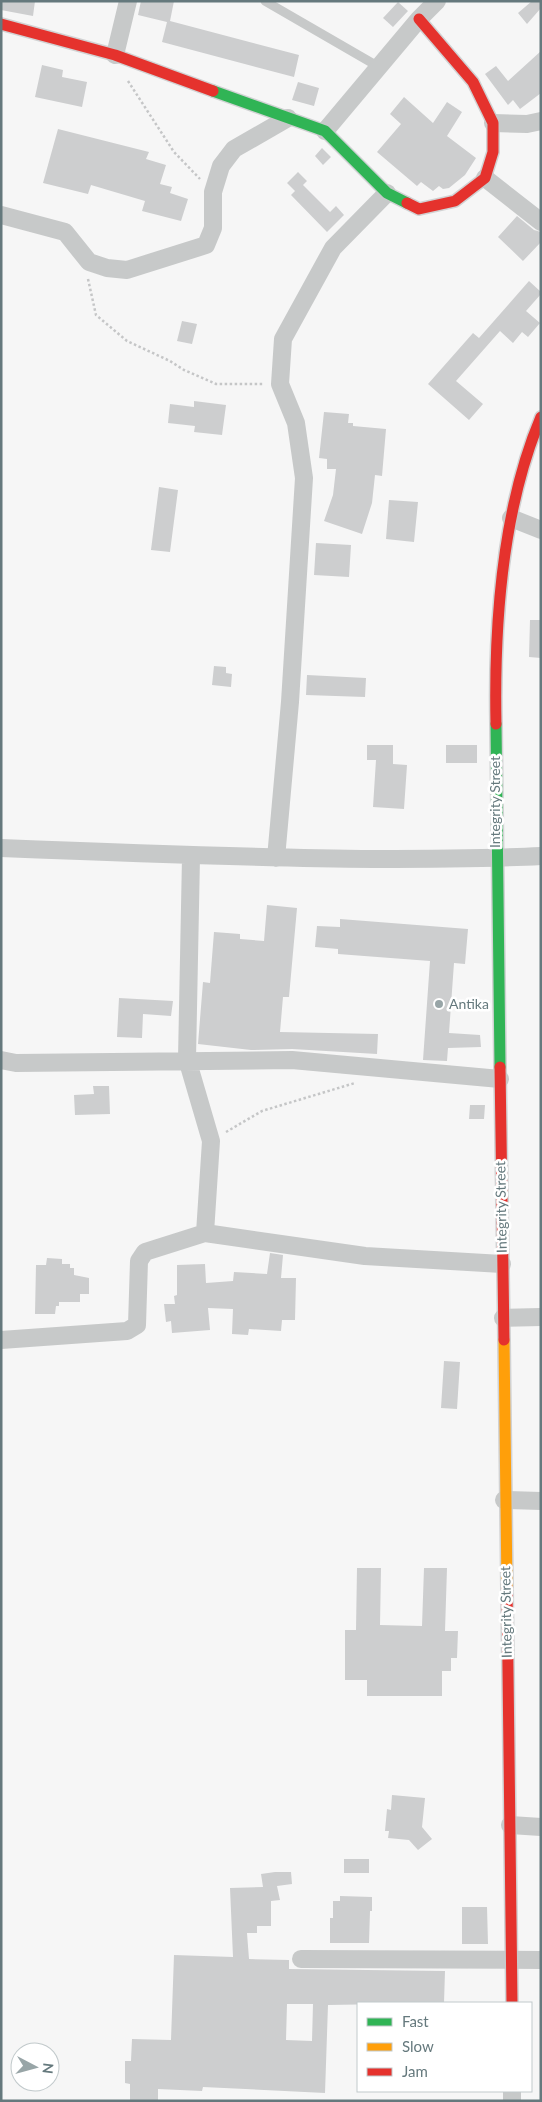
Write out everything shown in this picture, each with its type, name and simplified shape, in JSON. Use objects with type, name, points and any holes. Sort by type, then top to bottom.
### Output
[{"type":"street","points":[[115,55],[128,1]]},
{"type":"street","points":[[325,131],[419,19],[437,1]]},
{"type":"street","points":[[1,24],[115,55],[325,131],[388,193],[420,209],[455,201],[485,178],[493,152],[494,123],[473,82],[419,19]]},
{"type":"street","points":[[1,215],[65,232],[89,262],[107,268],[127,270],[206,245],[213,228],[213,192],[221,166],[234,149],[288,118]]},
{"type":"street","points":[[494,123],[528,124],[541,121]]},
{"type":"street","points":[[485,178],[541,222]]},
{"type":"street","points":[[276,858],[290,702],[304,478],[296,423],[280,384],[284,339],[333,248],[388,193]]},
{"type":"street","name":"Integrity Street","points":[[512,2002],[500,1079],[495,859],[495,670],[511,518],[530,437],[541,417]]},
{"type":"street","points":[[511,518],[541,530]]},
{"type":"street","points":[[1,848],[276,858],[495,859],[541,856]]},
{"type":"street","points":[[191,856],[187,1060],[210,1141],[205,1233]]},
{"type":"street","points":[[1,1060],[16,1063],[292,1060],[500,1079]]},
{"type":"street","points":[[1,1340],[127,1331],[138,1324],[139,1261],[145,1252],[205,1233],[365,1256],[502,1264]]},
{"type":"street","points":[[503,1318],[541,1317]]},
{"type":"street","points":[[504,1500],[541,1501]]},
{"type":"street","points":[[510,1825],[541,1827]]},
{"type":"street","points":[[301,1959],[541,1960]]},
{"type":"lane","points":[[265,1],[379,67]]},
{"type":"path","points":[[126,78],[174,152],[213,192]]},
{"type":"path","points":[[89,262],[88,285],[96,315],[127,340],[184,370],[216,384],[280,384]]},
{"type":"path","points":[[210,1141],[262,1111],[356,1083]]},
{"type":"building","points":[[1,1],[35,1],[33,16],[1,10]]},
{"type":"building","points":[[141,1],[174,1],[170,21],[299,55],[294,77],[162,42],[167,22],[138,15]]},
{"type":"building","points":[[532,1],[541,1],[541,8],[527,24],[518,13]]},
{"type":"building","points":[[398,2],[408,11],[393,27],[383,18]]},
{"type":"building","points":[[541,51],[541,93],[520,109],[513,100],[508,105],[485,74],[496,66],[508,81]]},
{"type":"building","points":[[42,65],[63,70],[62,77],[87,82],[82,107],[35,97]]},
{"type":"building","points":[[298,82],[319,88],[314,106],[292,100]]},
{"type":"building","points":[[404,97],[433,123],[447,102],[462,112],[447,136],[476,158],[465,175],[449,188],[443,189],[439,186],[433,191],[421,182],[417,186],[377,152],[401,124],[390,114]]},
{"type":"building","points":[[58,129],[149,152],[146,159],[166,165],[160,184],[172,187],[170,193],[188,199],[181,221],[142,211],[145,201],[91,185],[88,194],[43,183]]},
{"type":"building","points":[[322,148],[331,157],[323,165],[315,156]]},
{"type":"building","points":[[298,172],[307,181],[303,185],[330,212],[336,206],[344,215],[327,232],[291,195],[295,191],[287,183]]},
{"type":"building","points":[[517,216],[534,230],[541,232],[541,242],[523,261],[498,237]]},
{"type":"building","points":[[529,281],[541,294],[526,311],[540,323],[528,337],[522,332],[513,343],[500,331],[456,381],[483,404],[469,420],[428,384],[473,333],[479,338]]},
{"type":"building","points":[[182,321],[197,324],[192,344],[177,341]]},
{"type":"building","points":[[194,401],[226,405],[222,435],[194,432],[195,426],[168,423],[170,404],[194,407]]},
{"type":"building","points":[[324,412],[349,414],[348,423],[353,423],[353,426],[386,429],[382,476],[375,475],[372,503],[362,534],[324,521],[333,495],[336,469],[327,469],[327,459],[319,458]]},
{"type":"building","points":[[159,487],[178,490],[170,552],[151,550]]},
{"type":"building","points":[[389,500],[418,502],[414,542],[386,539]]},
{"type":"building","points":[[316,543],[351,545],[349,577],[314,575]]},
{"type":"building","points":[[530,620],[541,620],[541,658],[529,657]]},
{"type":"building","points":[[214,666],[226,667],[226,673],[232,674],[231,687],[212,685]]},
{"type":"building","points":[[307,675],[366,678],[365,697],[306,695]]},
{"type":"building","points":[[367,745],[393,745],[393,764],[407,765],[404,809],[373,807],[376,760],[367,760]]},
{"type":"building","points":[[446,745],[477,745],[477,763],[446,763]]},
{"type":"building","points":[[267,905],[297,908],[289,997],[283,997],[280,1032],[378,1034],[377,1054],[292,1049],[251,1050],[198,1044],[203,982],[210,983],[214,932],[240,934],[240,939],[264,941]]},
{"type":"building","points":[[340,919],[468,929],[465,964],[454,963],[449,1033],[480,1035],[481,1047],[448,1048],[447,1061],[423,1060],[430,961],[338,954],[338,949],[315,947],[317,926],[340,927]]},
{"type":"building","points":[[119,998],[173,1001],[171,1016],[143,1014],[142,1038],[117,1037]]},
{"type":"building","points":[[93,1086],[109,1086],[110,1114],[75,1115],[74,1095],[94,1094]]},
{"type":"building","points":[[470,1105],[485,1105],[484,1119],[469,1119]]},
{"type":"building","points":[[270,1253],[283,1255],[281,1278],[296,1278],[295,1320],[282,1320],[281,1331],[249,1329],[248,1335],[232,1334],[233,1309],[208,1308],[210,1330],[172,1333],[171,1321],[166,1322],[164,1304],[175,1304],[174,1296],[177,1295],[177,1265],[205,1264],[206,1283],[233,1281],[234,1272],[267,1274]]},
{"type":"building","points":[[47,1258],[62,1259],[62,1264],[70,1264],[70,1268],[74,1268],[74,1275],[89,1278],[89,1294],[80,1294],[80,1302],[59,1302],[59,1306],[56,1306],[55,1314],[35,1314],[36,1265],[46,1265]]},
{"type":"building","points":[[444,1361],[460,1362],[457,1409],[441,1408]]},
{"type":"building","points":[[357,1568],[381,1568],[380,1625],[422,1626],[424,1568],[447,1568],[445,1631],[458,1631],[457,1658],[451,1658],[451,1671],[442,1671],[442,1696],[367,1696],[367,1680],[345,1680],[345,1630],[356,1630]]},
{"type":"building","points":[[392,1795],[425,1798],[422,1827],[432,1839],[418,1850],[409,1840],[388,1838],[389,1831],[385,1831],[387,1809],[391,1810]]},
{"type":"building","points":[[344,1859],[369,1859],[369,1873],[344,1873]]},
{"type":"building","points":[[291,1872],[292,1884],[277,1886],[280,1900],[271,1901],[271,1926],[257,1926],[257,1933],[247,1933],[249,1959],[289,1960],[289,1969],[445,1971],[444,2002],[357,2002],[357,2004],[328,2005],[325,2093],[203,2087],[202,2091],[158,2089],[158,2101],[130,2101],[130,2084],[125,2083],[125,2061],[131,2061],[132,2039],[171,2040],[174,1955],[233,1957],[230,1888],[263,1887],[261,1874]],"holes":[[[287,2004],[313,2004],[312,2041],[286,2040]]]},
{"type":"building","points":[[340,1896],[372,1897],[369,1943],[330,1943],[330,1918],[333,1918],[333,1901],[340,1901]]},
{"type":"building","points":[[462,1907],[487,1907],[488,1944],[462,1944]]},
{"type":"traffic: fast","points":[[213,91],[325,131],[387,193],[407,203]]},
{"type":"traffic: fast","points":[[496,724],[500,1067]]},
{"type":"traffic: slow","points":[[504,1340],[507,1588]]},
{"type":"traffic: jam","points":[[407,203],[419,209],[455,201],[485,178],[493,152],[493,123],[473,82],[419,19]]},
{"type":"traffic: jam","points":[[1,24],[115,55],[213,91]]},
{"type":"traffic: jam","points":[[496,724],[497,647],[503,568],[517,490],[541,417]]},
{"type":"traffic: jam","points":[[500,1067],[504,1340]]},
{"type":"traffic: jam","points":[[507,1588],[512,2002]]},
{"type":"place","name":"Antika","points":[[439,1004]]}]
